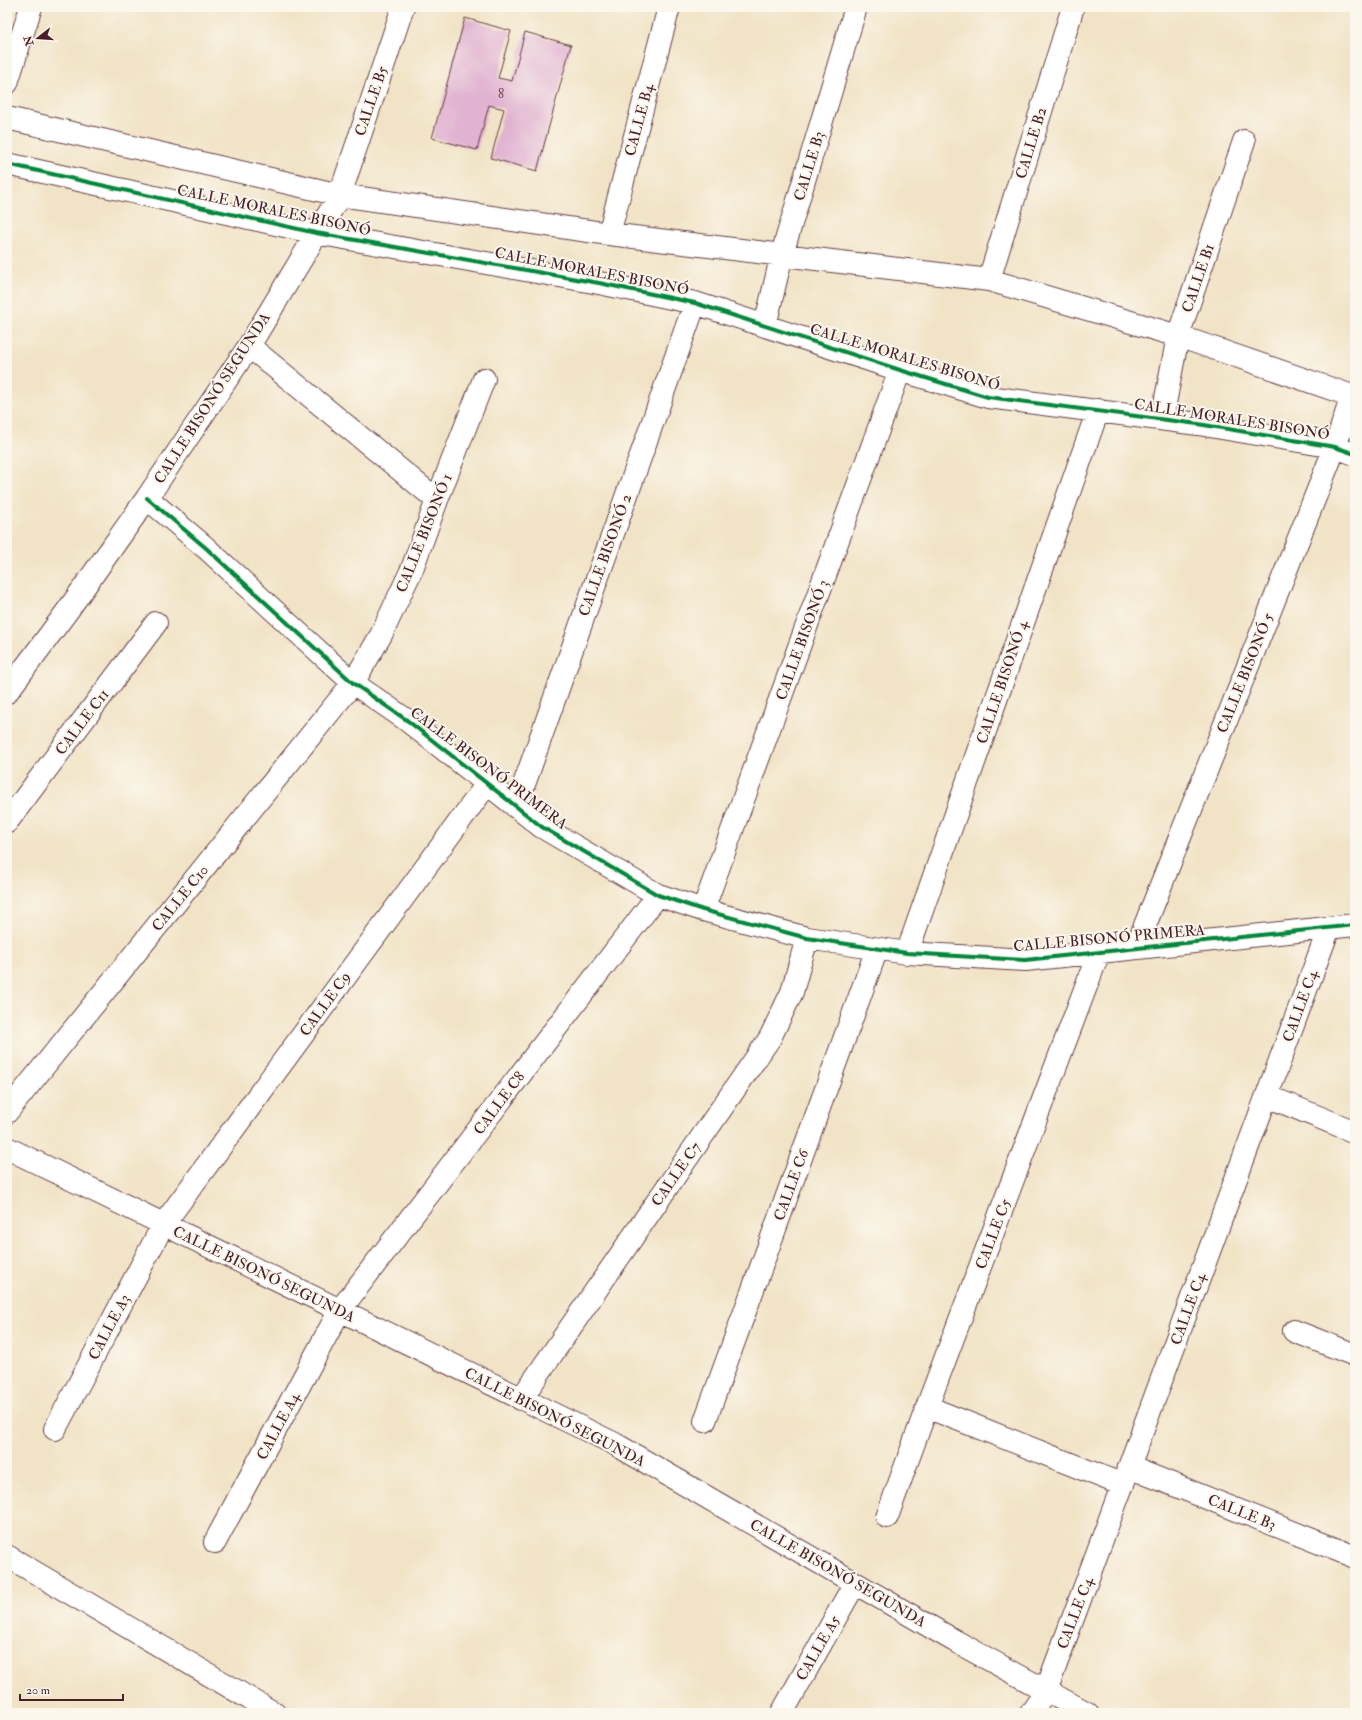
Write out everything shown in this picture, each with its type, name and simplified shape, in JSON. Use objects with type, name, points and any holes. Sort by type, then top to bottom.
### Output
[{"type":"street","points":[[7,83],[12,51],[31,7]]},
{"type":"street","name":"CALLE B5","points":[[340,195],[403,7]]},
{"type":"street","name":"CALLE B4","points":[[609,234],[669,7]]},
{"type":"street","name":"CALLE B3","points":[[765,326],[782,254],[856,7]]},
{"type":"street","name":"CALLE B2","points":[[989,280],[1073,7]]},
{"type":"street","name":"CALLE MORALES BISONÓ","points":[[7,118],[340,195],[609,234],[989,280],[1178,336],[1353,397]]},
{"type":"street","name":"CALLE B1","points":[[1162,419],[1178,336],[1244,141]]},
{"type":"street","name":"CALLE MORALES BISONÓ","points":[[7,164],[316,233],[599,283],[695,303],[988,397],[1198,424],[1345,450]]},
{"type":"street","name":"CALLE BISONÓ SEGUNDA","points":[[7,692],[68,610],[146,498],[248,346],[340,195]]},
{"type":"street","name":"CALLE BISONÓ 2","points":[[516,807],[695,303]]},
{"type":"street","points":[[248,346],[437,500]]},
{"type":"street","name":"CALLE BISONÓ 3","points":[[703,910],[900,370]]},
{"type":"street","name":"CALLE BISONÓ 1","points":[[353,683],[381,635],[412,569],[484,379]]},
{"type":"street","name":"CALLE BISONÓ 5","points":[[1136,948],[1345,450],[1353,397]]},
{"type":"street","name":"CALLE BISONÓ 4","points":[[907,953],[1098,410]]},
{"type":"street","name":"CALLE BISONÓ PRIMERA","points":[[146,498],[206,548],[353,683],[408,721],[542,827],[658,895],[703,910],[807,938],[907,953],[1025,960],[1355,925]]},
{"type":"street","name":"CALLE C11","points":[[7,822],[156,623]]},
{"type":"street","name":"CALLE C10","points":[[7,1112],[353,683]]},
{"type":"street","name":"CALLE C9","points":[[163,1225],[487,784]]},
{"type":"street","name":"CALLE C8","points":[[340,1310],[658,895]]},
{"type":"street","name":"CALLE C4","points":[[1031,1713],[1046,1691],[1329,928]]},
{"type":"street","name":"CALLE C7","points":[[521,1399],[770,1038],[792,992],[807,938]]},
{"type":"street","name":"CALLE C6","points":[[705,1421],[877,949]]},
{"type":"street","name":"CALLE C5","points":[[887,1517],[1099,952]]},
{"type":"street","points":[[1267,1096],[1355,1132]]},
{"type":"street","name":"CALLE BISONÓ SEGUNDA","points":[[7,1148],[615,1444],[955,1641],[1087,1713]]},
{"type":"street","name":"CALLE A3","points":[[55,1429],[163,1225]]},
{"type":"street","name":"CALLE A4","points":[[215,1542],[340,1310]]},
{"type":"street","points":[[1294,1331],[1355,1354]]},
{"type":"street","name":"CALLE B3","points":[[927,1407],[1355,1557]]},
{"type":"street","points":[[7,1556],[274,1713]]},
{"type":"street","name":"CALLE A5","points":[[782,1713],[855,1583]]},
{"type":"building","points":[[465,18],[511,31],[498,78],[512,81],[525,32],[571,45],[537,171],[491,158],[504,109],[489,105],[477,150],[432,138]]},
{"type":"cycle path","points":[[7,164],[316,233],[599,283],[695,303],[988,397],[1198,424],[1335,447],[1355,454]]},
{"type":"cycle path","points":[[147,498],[206,548],[353,683],[408,721],[542,827],[658,895],[703,910],[807,938],[907,953],[1025,960],[1355,925]]}]
